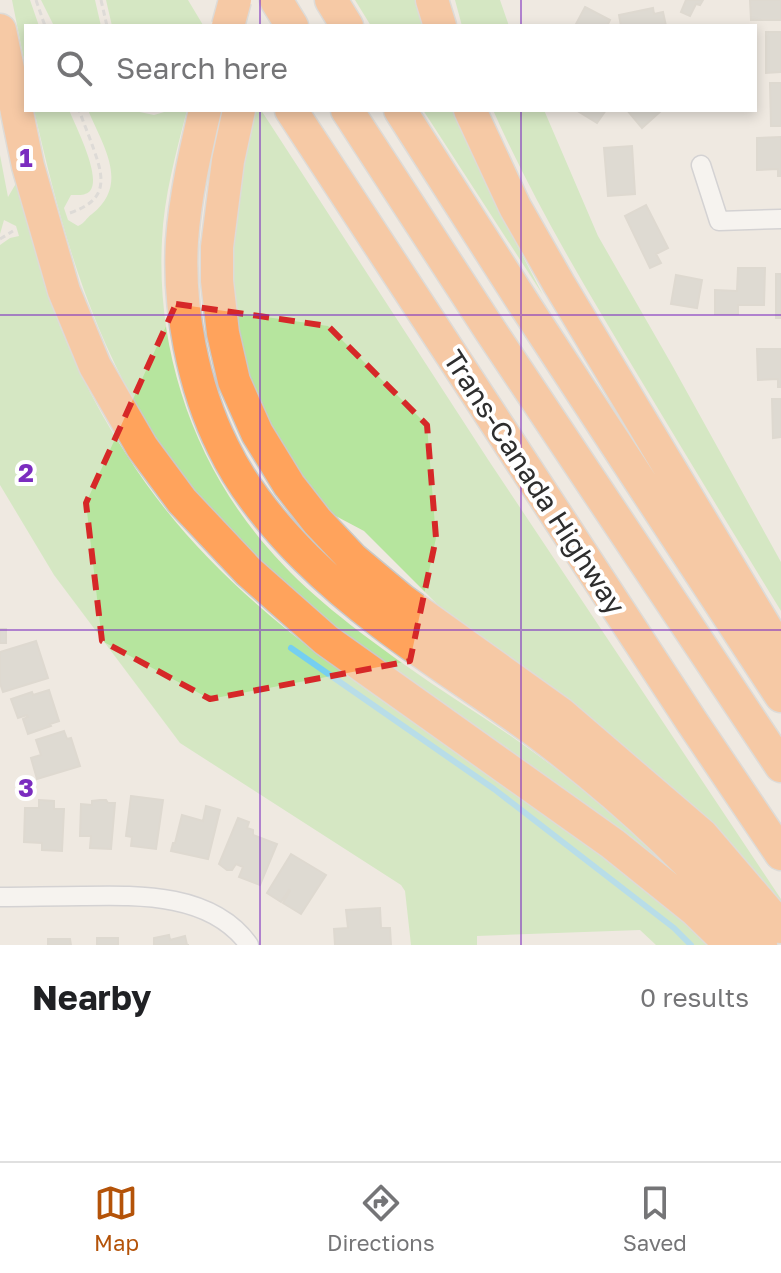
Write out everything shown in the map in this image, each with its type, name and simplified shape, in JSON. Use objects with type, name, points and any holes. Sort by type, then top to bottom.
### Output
[{"type":"highway","points":[[219,0],[235,24]]},
{"type":"highway","points":[[229,24],[235,0]]},
{"type":"highway","points":[[261,24],[267,0]]},
{"type":"highway","points":[[276,0],[291,24]]},
{"type":"highway","points":[[331,0],[346,24]]},
{"type":"highway","points":[[432,0],[439,24]]},
{"type":"highway","points":[[0,30],[28,166],[64,291],[95,366],[142,447],[182,501],[249,572],[326,640],[613,844],[695,910],[731,945]]},
{"type":"highway","points":[[205,112],[187,197],[182,242],[186,326],[211,420],[223,449],[258,504],[306,558],[348,595],[539,734],[610,791],[678,852],[736,913],[761,945]]},
{"type":"highway","name":"Trans-Canada Highway","points":[[292,112],[781,854]]},
{"type":"highway","name":"Trans-Canada Highway","points":[[348,112],[781,766]]},
{"type":"highway","points":[[401,112],[781,696]]},
{"type":"highway","points":[[471,112],[515,207],[559,284],[781,653]]},
{"type":"highway","points":[[238,113],[228,161],[217,247],[223,333],[234,381],[257,433],[289,485],[353,559],[402,600],[560,713],[702,835],[781,927]]},
{"type":"street","points":[[701,165],[719,221],[781,219]]},
{"type":"street","points":[[0,897],[137,896],[179,901],[230,924],[249,945]]},
{"type":"path","points":[[36,0],[44,24]]},
{"type":"path","points":[[101,0],[107,24]]},
{"type":"path","points":[[68,214],[93,201],[100,192],[102,182],[101,169],[80,112]]},
{"type":"path","points":[[0,239],[13,231]]},
{"type":"highlighted area","points":[[176,304],[328,326],[427,425],[436,538],[410,661],[210,699],[102,641],[86,503]]},
{"type":"green space","points":[[12,0],[30,0],[38,24],[24,24],[24,60]]},
{"type":"green space","points":[[41,0],[95,0],[101,24],[53,24]]},
{"type":"green space","points":[[106,0],[188,0],[202,24],[112,24]]},
{"type":"green space","points":[[355,0],[416,0],[422,24],[370,24]]},
{"type":"green space","points":[[455,0],[500,0],[508,24],[461,24]]},
{"type":"green space","points":[[34,112],[70,112],[86,151],[93,184],[86,194],[71,195],[64,208],[68,220],[78,226],[103,202],[110,190],[110,164],[89,112],[154,115],[187,112],[165,207],[162,282],[166,323],[173,364],[185,404],[200,442],[241,514],[282,564],[315,595],[387,652],[563,774],[669,865],[664,871],[342,634],[254,556],[201,498],[154,435],[116,366],[86,295],[52,186]]},
{"type":"green space","points":[[255,112],[262,112],[489,461],[781,899],[781,905],[630,752],[444,611],[364,531],[332,514],[283,451],[259,402],[248,370],[231,298],[233,208]]},
{"type":"green space","points":[[424,112],[454,112],[487,187],[543,295]]},
{"type":"green space","points":[[494,112],[545,112],[598,236],[781,562],[781,611],[585,285],[527,182]]},
{"type":"green space","points":[[0,155],[8,197],[18,180],[45,285],[80,372],[126,454],[184,531],[216,566],[286,629],[361,686],[602,854],[712,945],[656,945],[640,930],[477,936],[477,945],[411,945],[405,891],[401,885],[180,743],[54,575],[0,485],[0,245],[19,236],[16,226],[4,220],[0,234]]},
{"type":"building","points":[[686,0],[703,0],[700,5],[696,4],[690,16],[681,12]]},
{"type":"building","points":[[750,0],[781,0],[781,20],[751,20]]},
{"type":"building","points":[[585,7],[610,20],[608,24],[576,24]]},
{"type":"building","points":[[653,8],[654,14],[663,12],[666,24],[621,24],[619,15]]},
{"type":"building","points":[[766,32],[781,32],[781,72],[766,73]]},
{"type":"building","points":[[770,83],[781,83],[781,126],[771,126]]},
{"type":"building","points":[[579,112],[605,112],[597,123]]},
{"type":"building","points":[[629,112],[660,112],[642,128]]},
{"type":"building","points":[[781,137],[781,176],[778,176],[778,169],[757,170],[757,138]]},
{"type":"building","points":[[632,146],[635,194],[608,196],[604,148]]},
{"type":"building","points":[[646,205],[668,248],[656,254],[661,263],[650,268],[625,216]]},
{"type":"building","points":[[738,268],[765,268],[764,305],[738,305],[738,314],[715,314],[715,290],[737,291]]},
{"type":"building","points":[[776,274],[781,274],[781,318],[776,318]]},
{"type":"building","points":[[676,275],[702,280],[697,308],[671,304]]},
{"type":"building","points":[[757,349],[781,349],[781,387],[778,387],[778,379],[758,380]]},
{"type":"building","points":[[772,399],[781,399],[781,437],[773,438]]},
{"type":"building","points":[[0,629],[6,629],[6,643],[0,643]]},
{"type":"building","points":[[36,641],[48,678],[3,692],[0,652]]},
{"type":"building","points":[[49,690],[59,721],[28,734],[23,719],[28,717],[18,718],[11,699]]},
{"type":"building","points":[[64,731],[67,739],[71,738],[80,766],[37,779],[31,758],[41,755],[36,740]]},
{"type":"building","points":[[131,796],[163,800],[156,849],[131,846],[132,837],[126,836]]},
{"type":"building","points":[[39,800],[54,801],[54,809],[64,809],[62,851],[42,850],[42,843],[24,842],[25,808],[39,808]]},
{"type":"building","points":[[92,801],[115,803],[111,849],[90,848],[91,836],[80,836],[81,804],[92,805]]},
{"type":"building","points":[[206,806],[220,810],[208,859],[171,851],[182,815],[203,821]]},
{"type":"building","points":[[238,818],[249,822],[247,828],[253,830],[253,835],[277,844],[260,885],[239,877],[243,867],[236,864],[232,870],[227,870],[219,864]]},
{"type":"building","points":[[291,854],[326,875],[301,914],[283,903],[289,890],[281,902],[267,893]]},
{"type":"building","points":[[380,908],[381,928],[390,928],[391,945],[335,945],[334,929],[348,928],[346,910]]},
{"type":"building","points":[[169,935],[170,940],[185,936],[187,945],[154,945],[154,938]]},
{"type":"building","points":[[97,938],[118,938],[118,945],[97,945]]},
{"type":"building","points":[[48,939],[70,939],[71,945],[48,945]]},
{"type":"waterway","points":[[291,648],[494,789],[674,928],[691,945]]}]
